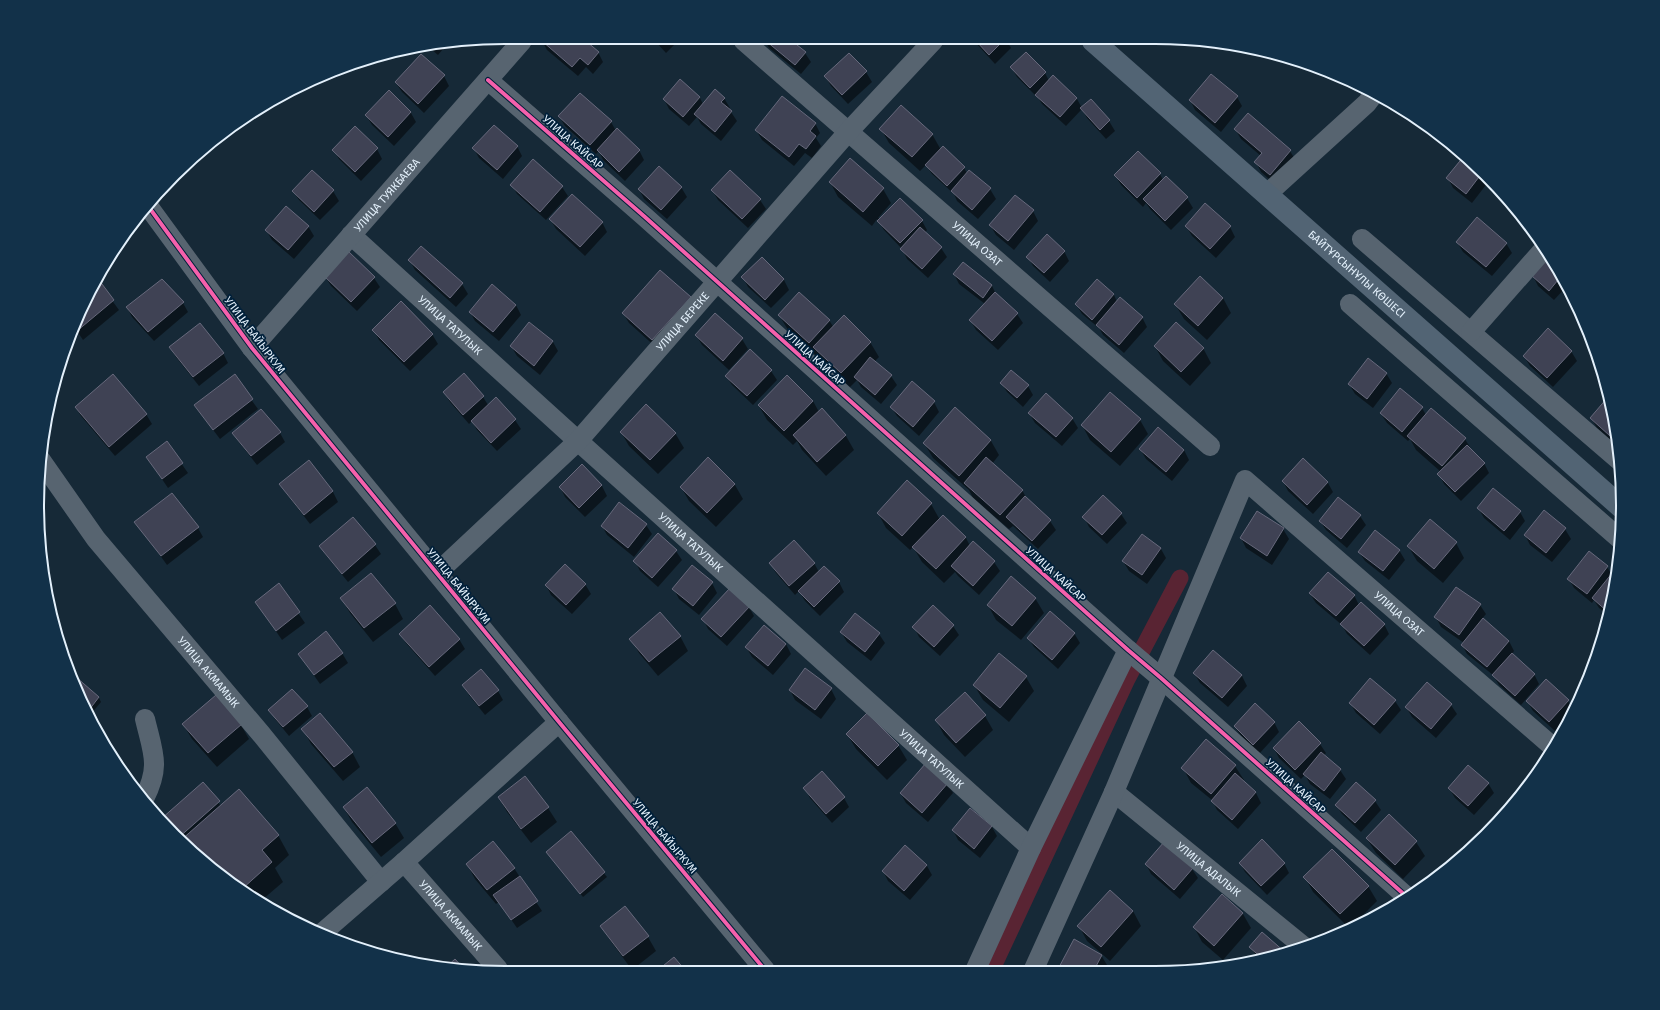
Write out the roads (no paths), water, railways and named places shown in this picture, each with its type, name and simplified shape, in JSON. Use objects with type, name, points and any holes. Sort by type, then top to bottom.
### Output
[{"type":"main road","name":"БАЙТҰРСЫНҰЛЫ КӨШЕСІ","points":[[1099,44],[1616,503]]},
{"type":"street","name":"УЛИЦА ТУЯКБАЕВА","points":[[252,348],[519,44]]},
{"type":"street","name":"УЛИЦА ОЗАТ","points":[[747,44],[1210,446]]},
{"type":"street","name":"УЛИЦА БЕРЕКЕ","points":[[437,573],[578,441],[848,132],[930,44]]},
{"type":"street","name":"УЛИЦА КАЙСАР","points":[[488,80],[645,217],[1128,650],[1403,893]]},
{"type":"street","points":[[1267,194],[1371,98]]},
{"type":"street","name":"УЛИЦА БАЙЫРКУМ","points":[[151,210],[252,348],[558,722],[762,966]]},
{"type":"street","name":"УЛИЦА ТАТУЛЫК","points":[[351,235],[1031,848]]},
{"type":"street","points":[[1362,239],[1472,332],[1613,455]]},
{"type":"street","points":[[1472,332],[1540,253]]},
{"type":"street","points":[[1350,304],[1615,535]]},
{"type":"street","name":"УЛИЦА АКМАМЫК","points":[[46,467],[96,538],[262,735],[381,882]]},
{"type":"street","name":"УЛИЦА ОЗАТ","points":[[1158,675],[1245,480],[1549,744]]},
{"type":"street","points":[[977,966],[1031,848],[1128,650]]},
{"type":"street","points":[[1035,966],[1114,792],[1158,675]]},
{"type":"street","points":[[145,719],[155,760],[154,774],[146,794]]},
{"type":"street","points":[[326,930],[404,862],[558,722]]},
{"type":"street","name":"УЛИЦА АДАЛЫК","points":[[1114,792],[1299,943]]},
{"type":"street","name":"УЛИЦА АКМАМЫК","points":[[404,862],[495,966]]},
{"type":"waterway","points":[[993,966],[1127,679],[1180,578]]}]
